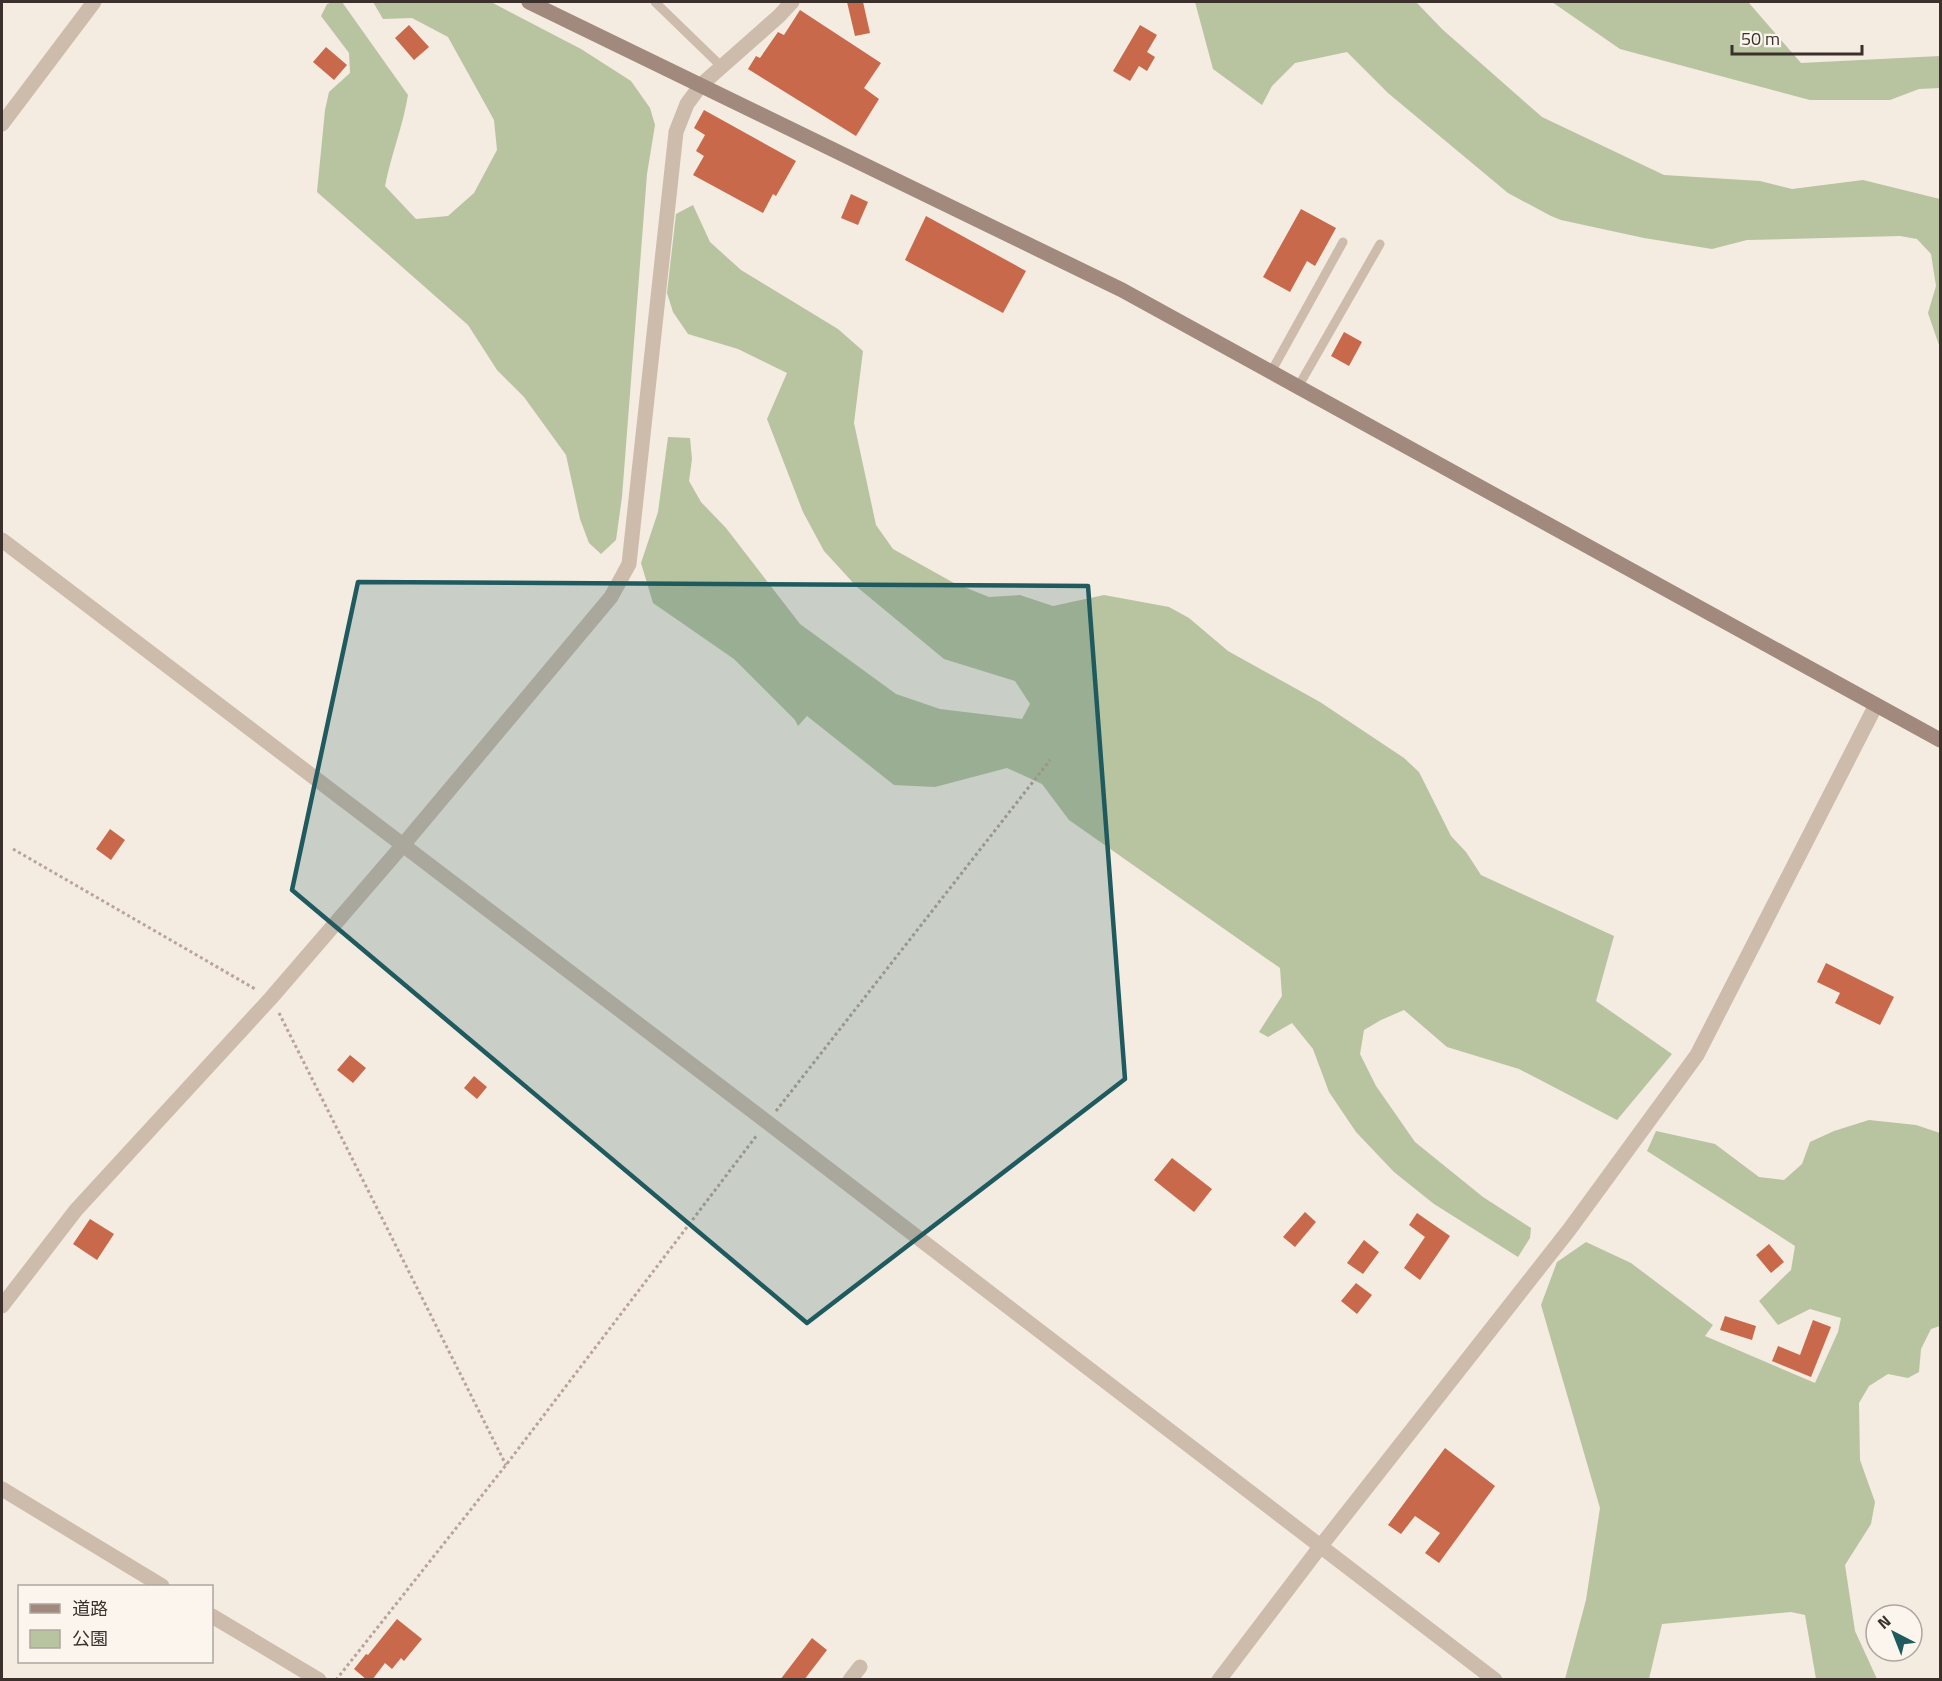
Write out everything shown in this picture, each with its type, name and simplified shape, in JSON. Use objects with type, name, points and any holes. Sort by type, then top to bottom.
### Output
[{"type":"street","points":[[2,124],[94,2]]},
{"type":"street","points":[[529,2],[1122,290],[1941,740]]},
{"type":"street","points":[[2,1306],[76,1210],[272,998],[611,597],[629,564],[676,132],[687,104],[700,85],[792,2]]},
{"type":"street","points":[[2,540],[1495,1680]]},
{"type":"street","points":[[1219,1680],[1320,1547],[1569,1230],[1697,1055],[1876,705]]},
{"type":"street","points":[[2,1490],[159,1585]]},
{"type":"street","points":[[213,1617],[319,1680]]},
{"type":"street","points":[[849,1680],[860,1667]]},
{"type":"lane","points":[[656,2],[721,66]]},
{"type":"lane","points":[[1271,372],[1343,242]]},
{"type":"lane","points":[[1298,387],[1380,244]]},
{"type":"path","points":[[336,1680],[506,1465],[767,1122],[1050,760]]},
{"type":"path","points":[[13,849],[272,998],[506,1465]]},
{"type":"highlighted area","points":[[358,582],[1088,586],[1125,1079],[807,1323],[292,890]]},
{"type":"green space","points":[[342,2],[408,95],[385,186],[416,219],[448,216],[474,193],[497,150],[494,120],[448,37],[412,18],[383,19],[373,2],[491,2],[581,49],[631,81],[650,108],[655,125],[647,174],[622,497],[616,540],[601,554],[589,543],[580,519],[566,455],[524,397],[497,370],[468,325],[317,192],[325,110],[329,92],[350,73],[349,53],[321,16],[327,4]]},
{"type":"green space","points":[[1195,2],[1416,2],[1442,29],[1542,117],[1664,175],[1760,181],[1792,189],[1863,180],[1940,199],[1940,348],[1928,313],[1936,286],[1931,254],[1917,239],[1900,236],[1747,240],[1712,249],[1644,238],[1561,220],[1508,193],[1388,93],[1347,52],[1295,63],[1272,86],[1262,105],[1213,69]]},
{"type":"green space","points":[[1552,2],[1749,3],[1801,63],[1940,56],[1940,88],[1919,89],[1890,100],[1810,100],[1620,49]]},
{"type":"green space","points":[[693,205],[710,242],[741,270],[838,329],[863,351],[854,423],[876,525],[893,549],[954,583],[989,597],[1020,595],[1053,606],[1104,595],[1169,607],[1189,618],[1228,651],[1320,702],[1404,758],[1419,772],[1451,836],[1466,852],[1481,875],[1614,936],[1596,1001],[1672,1054],[1617,1120],[1519,1069],[1447,1047],[1404,1010],[1364,1030],[1360,1054],[1376,1086],[1415,1142],[1483,1197],[1531,1228],[1530,1238],[1518,1257],[1434,1204],[1394,1172],[1356,1132],[1329,1092],[1313,1049],[1292,1023],[1268,1037],[1259,1032],[1282,996],[1280,968],[1069,820],[1042,784],[1007,768],[935,787],[894,785],[807,716],[798,726],[795,720],[734,659],[653,603],[641,563],[658,512],[668,437],[690,438],[692,459],[689,481],[701,502],[726,528],[800,624],[896,694],[940,709],[1022,719],[1030,704],[1015,681],[944,659],[857,587],[824,551],[803,512],[767,419],[787,373],[738,349],[688,334],[673,312],[667,293],[676,214]]},
{"type":"green space","points":[[1869,1120],[1916,1125],[1940,1133],[1940,1326],[1931,1329],[1921,1349],[1919,1372],[1908,1378],[1888,1374],[1869,1386],[1859,1403],[1860,1460],[1875,1502],[1871,1524],[1845,1565],[1855,1631],[1864,1651],[1864,1663],[1870,1663],[1877,1679],[1816,1679],[1805,1615],[1791,1612],[1662,1624],[1649,1679],[1565,1679],[1586,1600],[1600,1508],[1541,1305],[1557,1262],[1586,1242],[1631,1263],[1713,1325],[1705,1336],[1815,1383],[1838,1332],[1841,1318],[1810,1309],[1778,1325],[1759,1301],[1791,1270],[1795,1246],[1647,1151],[1656,1131],[1715,1144],[1759,1177],[1784,1180],[1802,1164],[1810,1142],[1834,1131]]},
{"type":"building","points":[[847,2],[863,2],[870,33],[855,36]]},
{"type":"building","points":[[800,10],[881,63],[864,88],[879,99],[856,136],[748,69],[756,56],[760,58],[778,32],[784,35]]},
{"type":"building","points":[[409,25],[429,47],[414,60],[395,38]]},
{"type":"building","points":[[1140,25],[1157,35],[1147,52],[1155,57],[1147,71],[1139,66],[1130,81],[1113,71]]},
{"type":"building","points":[[326,47],[347,65],[334,80],[313,62]]},
{"type":"building","points":[[704,110],[796,161],[776,196],[773,194],[763,213],[693,175],[704,156],[696,151],[705,135],[694,128]]},
{"type":"building","points":[[851,194],[868,202],[858,225],[841,218]]},
{"type":"building","points":[[1301,209],[1336,228],[1315,266],[1307,261],[1290,292],[1263,277]]},
{"type":"building","points":[[926,216],[1026,271],[1003,313],[905,260]]},
{"type":"building","points":[[1344,332],[1362,342],[1349,366],[1331,356]]},
{"type":"building","points":[[110,829],[125,840],[111,860],[96,849]]},
{"type":"building","points":[[1826,963],[1894,997],[1880,1025],[1835,1003],[1840,993],[1817,982]]},
{"type":"building","points":[[350,1055],[366,1068],[353,1083],[337,1070]]},
{"type":"building","points":[[474,1076],[487,1087],[477,1099],[464,1088]]},
{"type":"building","points":[[1172,1158],[1212,1189],[1194,1212],[1154,1180]]},
{"type":"building","points":[[1305,1212],[1316,1222],[1295,1247],[1283,1237]]},
{"type":"building","points":[[1417,1213],[1450,1236],[1420,1280],[1404,1268],[1425,1237],[1409,1225]]},
{"type":"building","points":[[90,1219],[114,1234],[97,1260],[73,1244]]},
{"type":"building","points":[[1364,1240],[1379,1252],[1363,1274],[1347,1263]]},
{"type":"building","points":[[1769,1244],[1784,1262],[1771,1273],[1756,1255]]},
{"type":"building","points":[[1356,1283],[1372,1295],[1357,1314],[1341,1301]]},
{"type":"building","points":[[1725,1316],[1756,1326],[1752,1340],[1720,1330]]},
{"type":"building","points":[[1813,1320],[1831,1327],[1811,1377],[1772,1361],[1778,1346],[1800,1355]]},
{"type":"building","points":[[1445,1448],[1495,1486],[1439,1563],[1425,1553],[1440,1533],[1415,1516],[1401,1534],[1388,1525]]},
{"type":"building","points":[[397,1619],[422,1639],[404,1661],[401,1658],[392,1669],[385,1663],[372,1680],[367,1680],[354,1669]]},
{"type":"building","points":[[812,1638],[827,1650],[804,1680],[780,1680]]}]
